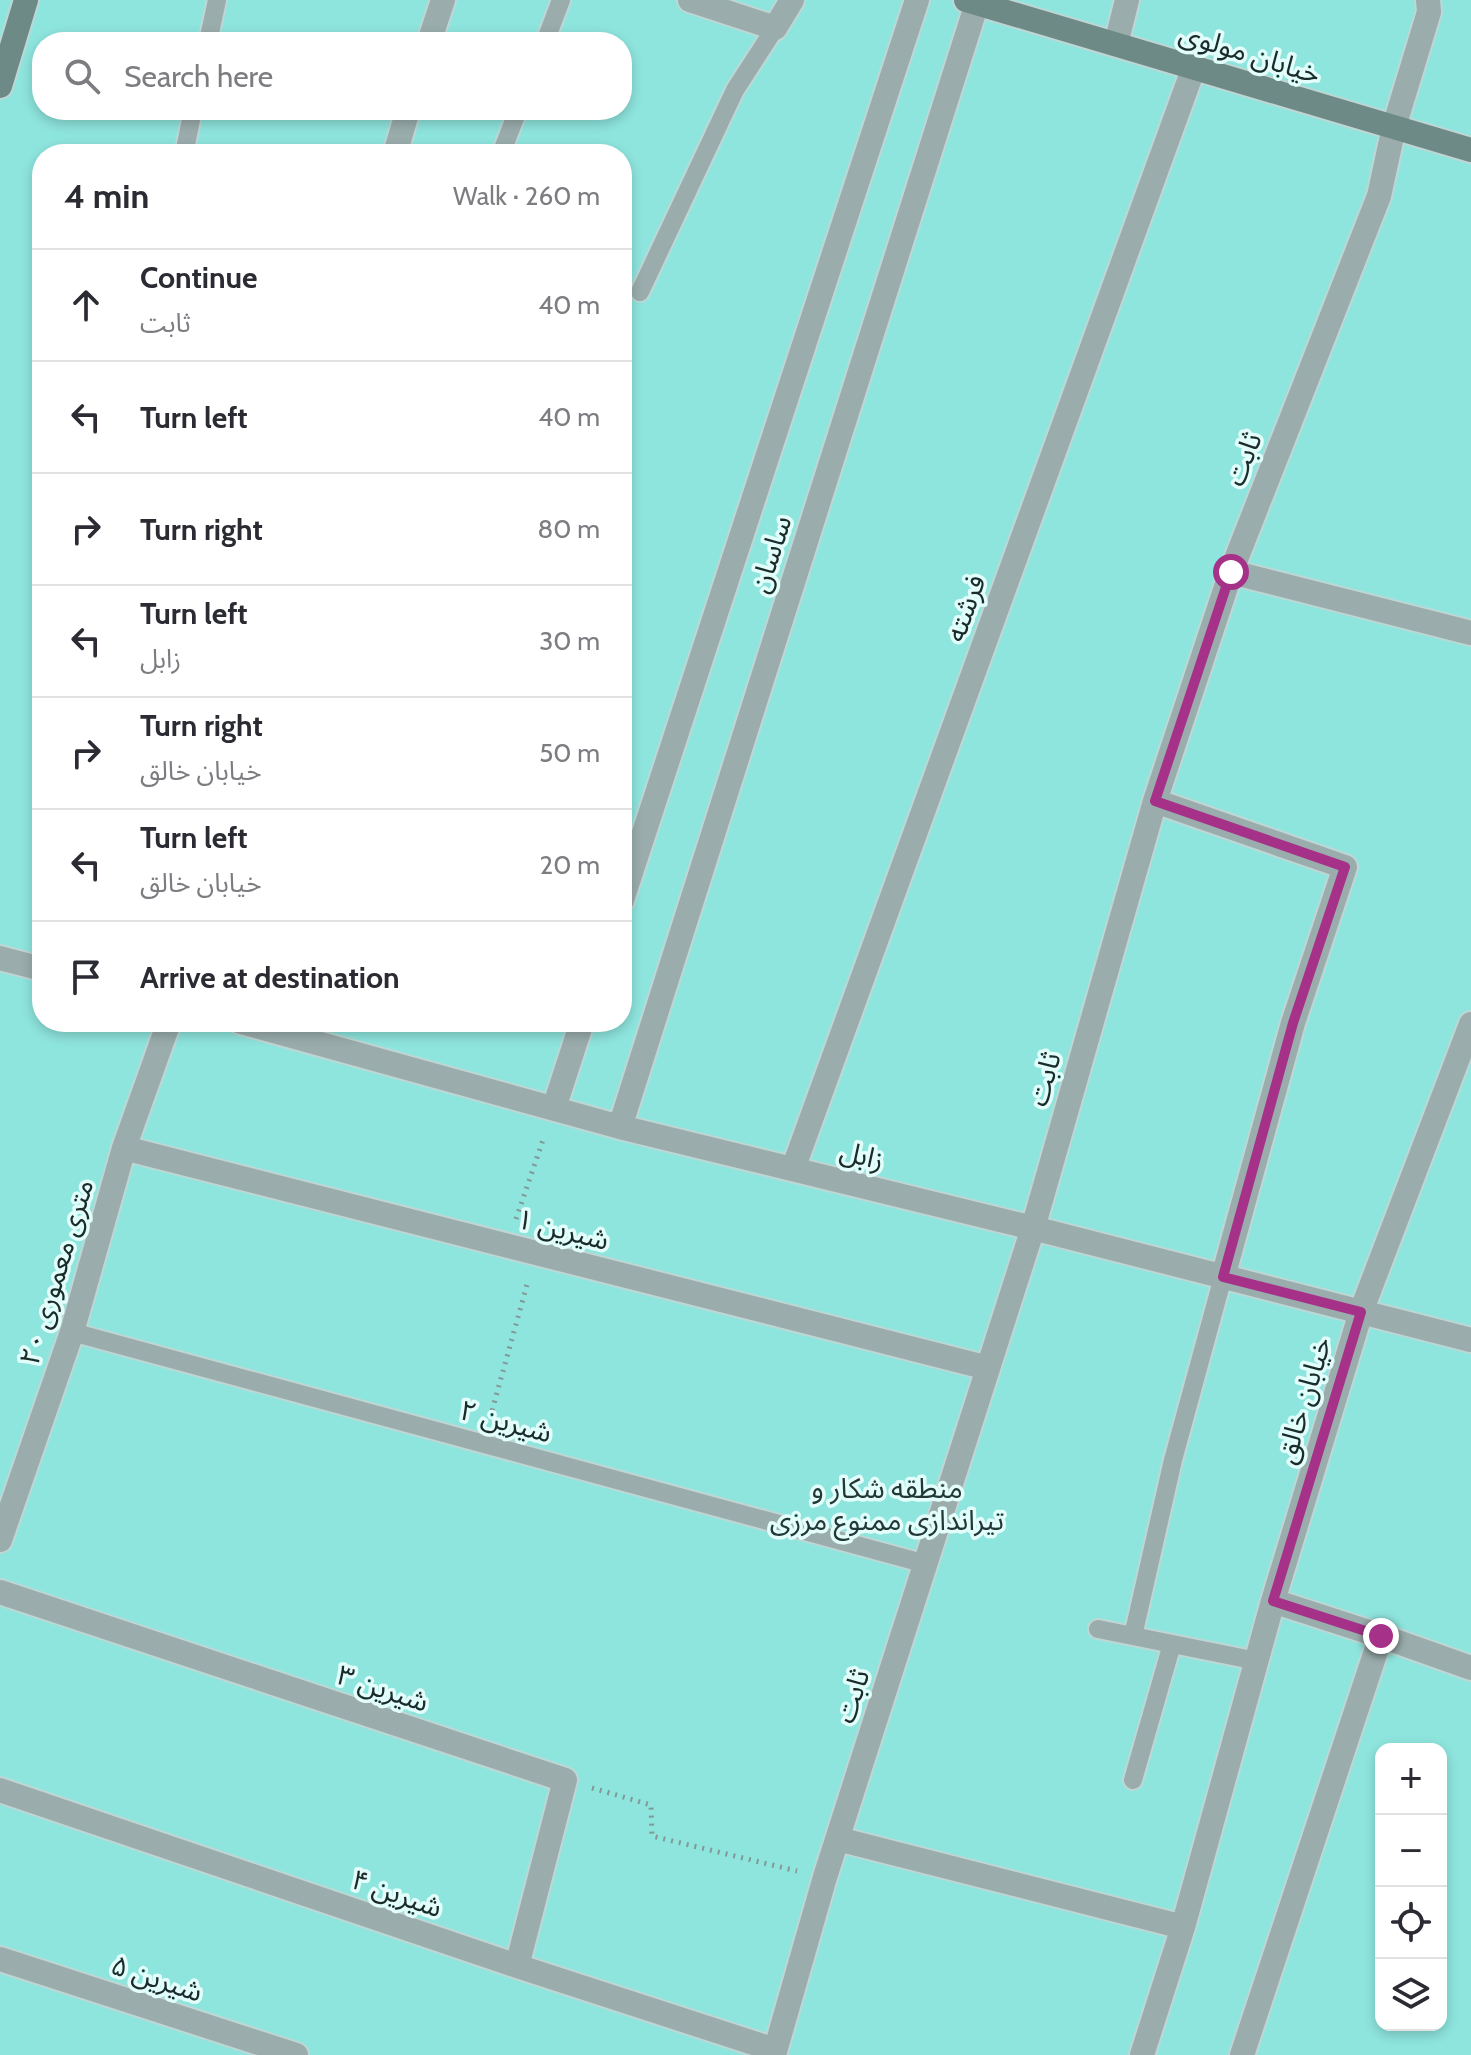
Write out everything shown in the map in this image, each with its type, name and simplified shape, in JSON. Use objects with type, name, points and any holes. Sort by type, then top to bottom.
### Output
[{"type":"main road","points":[[0,86],[26,0]]},
{"type":"main road","name":"خیابان مولوی","points":[[974,1],[1471,150]]},
{"type":"street","points":[[432,32],[443,0]]},
{"type":"street","points":[[690,0],[775,28],[792,0]]},
{"type":"street","name":"ساسان","points":[[632,869],[917,0]]},
{"type":"street","points":[[1116,44],[1127,0]]},
{"type":"street","name":"ثابت","points":[[775,2053],[825,1877],[1033,1228],[1155,801],[1231,572],[1379,196],[1394,127],[1429,12],[1428,0]]},
{"type":"street","name":"ساسان","points":[[620,1127],[974,1]]},
{"type":"street","name":"فرشته","points":[[793,1169],[1194,67]]},
{"type":"street","points":[[398,144],[405,120]]},
{"type":"street","points":[[1231,572],[1471,633]]},
{"type":"street","points":[[1155,801],[1345,867],[1293,1023],[1223,1277]]},
{"type":"street","points":[[0,958],[32,966]]},
{"type":"street","name":"خیابان خالق","points":[[1142,2055],[1183,1927],[1273,1601],[1361,1312],[1471,1024]]},
{"type":"street","name":"۲۰ متری معموری","points":[[0,1540],[72,1332],[124,1148],[165,1032]]},
{"type":"street","name":"زابل","points":[[277,1032],[620,1127],[1471,1340]]},
{"type":"street","points":[[554,1108],[579,1032]]},
{"type":"street","name":"شیرین ۱","points":[[124,1148],[988,1368]]},
{"type":"street","name":"شیرین ۳","points":[[0,1592],[565,1780]]},
{"type":"street","points":[[1273,1601],[1471,1668]]},
{"type":"street","points":[[1242,2055],[1381,1636]]},
{"type":"street","points":[[517,1966],[565,1780]]},
{"type":"street","name":"شیرین ۴","points":[[0,1790],[775,2053]]},
{"type":"street","points":[[838,1839],[1183,1927]]},
{"type":"street","name":"شیرین ۵","points":[[0,1959],[296,2055]]},
{"type":"lane","points":[[210,32],[217,0]]},
{"type":"lane","points":[[549,32],[561,0]]},
{"type":"lane","points":[[640,292],[735,90],[775,28]]},
{"type":"lane","points":[[186,144],[191,120]]},
{"type":"lane","points":[[505,144],[514,120]]},
{"type":"lane","points":[[1133,1636],[1173,1460],[1223,1277]]},
{"type":"lane","name":"شیرین ۲","points":[[72,1332],[926,1564]]},
{"type":"lane","points":[[1098,1629],[1257,1661]]},
{"type":"lane","points":[[1133,1780],[1172,1644]]},
{"type":"path","points":[[507,1246],[554,1108]]},
{"type":"path","points":[[484,1444],[535,1253]]},
{"type":"path","points":[[565,1780],[651,1805],[652,1836],[825,1877]]},
{"type":"green space","name":"منطقه شکار و تیراندازی ممنوع مرزی","points":[[0,0],[1471,0],[1471,2055],[0,2055]]},
{"type":"route","points":[[1231,572],[1155,801],[1345,867],[1293,1023],[1223,1277],[1361,1312],[1273,1601],[1381,1636]]}]
